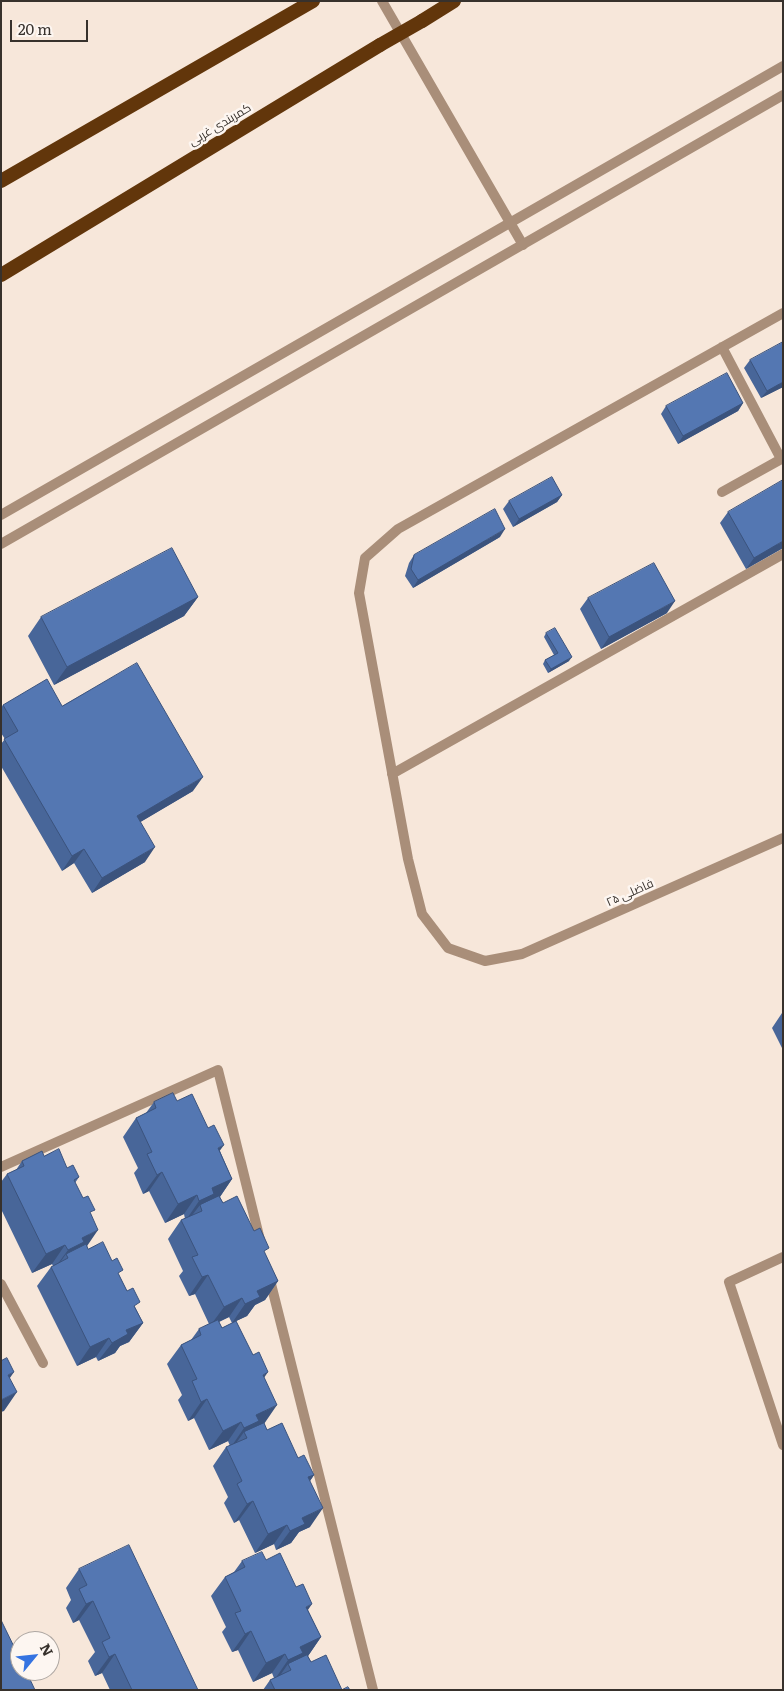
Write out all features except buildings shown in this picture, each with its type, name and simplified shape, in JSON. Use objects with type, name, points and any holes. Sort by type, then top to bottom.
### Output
[{"type":"highway","points":[[1,181],[313,1]]},
{"type":"highway","name":"کمربندی غربی","points":[[1,275],[454,1]]},
{"type":"street","points":[[382,1],[523,245]]},
{"type":"street","points":[[1,515],[783,66]]},
{"type":"street","points":[[1,544],[783,95]]},
{"type":"street","points":[[783,313],[398,529],[365,558],[359,593],[392,774],[783,554]]},
{"type":"street","points":[[722,347],[782,459],[722,492]]},
{"type":"street","name":"فاضلی ۲۵","points":[[392,774],[408,859],[422,914],[448,948],[485,961],[522,954],[783,838]]},
{"type":"street","points":[[1,1167],[218,1070],[373,1690]]},
{"type":"street","points":[[783,1257],[729,1282],[783,1446]]},
{"type":"street","points":[[1,1284],[43,1363]]}]
